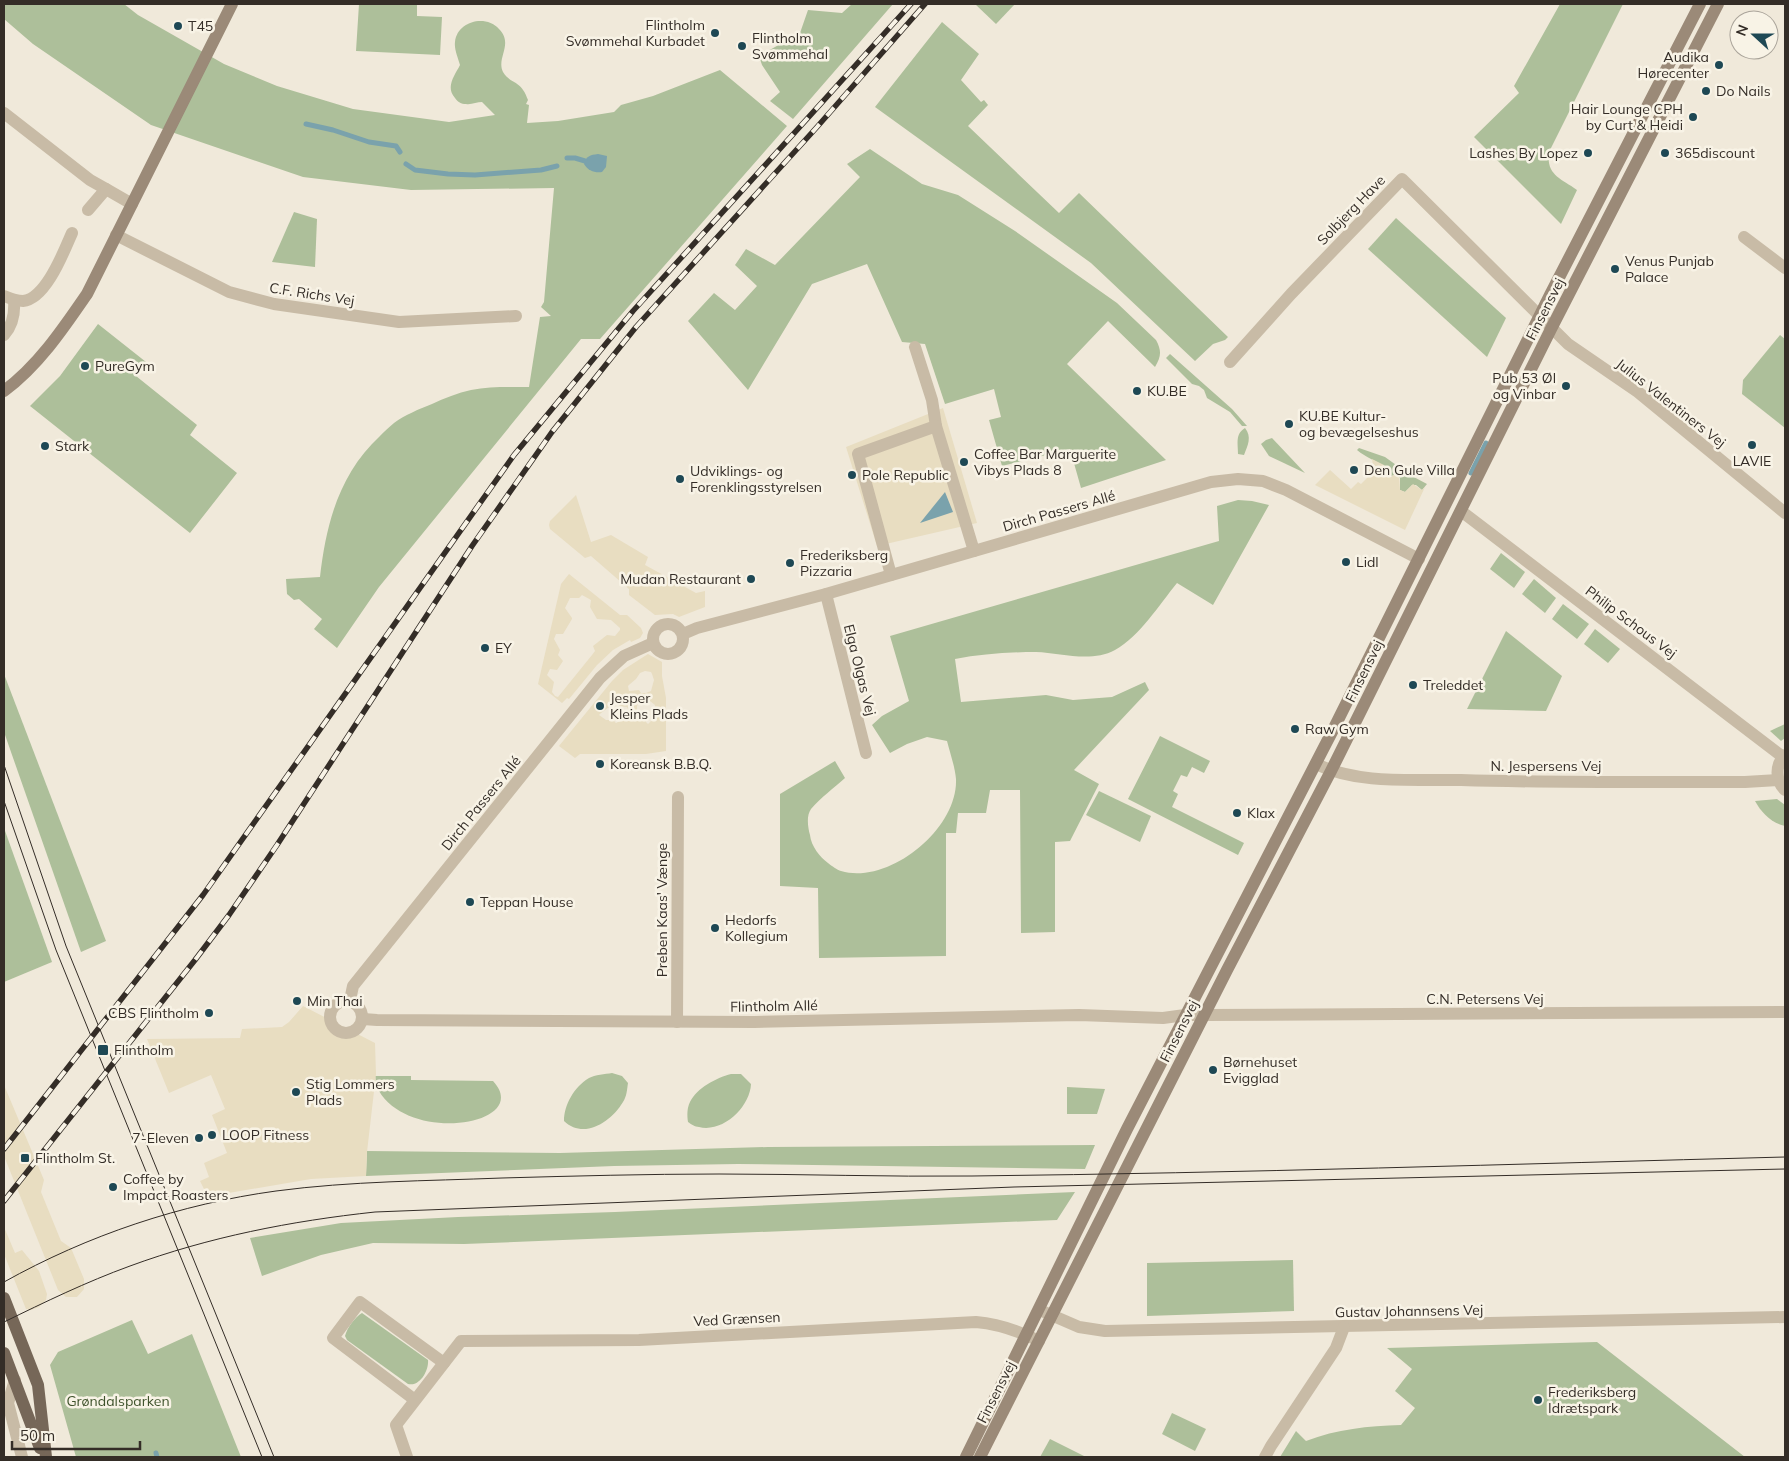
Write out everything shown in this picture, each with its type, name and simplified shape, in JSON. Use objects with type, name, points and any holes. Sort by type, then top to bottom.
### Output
[{"type":"main road","points":[[4,1298],[38,1385],[45,1457]]},
{"type":"main road","points":[[4,1353],[45,1457]]},
{"type":"street","points":[[4,391],[38,359],[60,333],[87,294],[232,4]]},
{"type":"street","name":"Finsensvej","points":[[966,1457],[1025,1334],[1185,1015],[1316,764],[1539,317],[1700,4]]},
{"type":"street","name":"Finsensvej","points":[[980,1457],[1204,1014],[1331,771],[1551,329],[1718,4]]},
{"type":"street","points":[[4,113],[90,180],[132,204]]},
{"type":"street","name":"Solbjerg Have","points":[[1230,362],[1291,294],[1402,179],[1539,317]]},
{"type":"street","points":[[88,210],[106,189]]},
{"type":"street","points":[[9,298],[21,301],[26,300],[43,288],[54,273],[72,233]]},
{"type":"street","name":"C.F. Richs Vej","points":[[116,235],[229,292],[274,304],[399,322],[516,316]]},
{"type":"street","points":[[1744,236],[1785,268]]},
{"type":"street","points":[[4,335],[15,314],[9,298]]},
{"type":"street","name":"Julius Valentiners Vej","points":[[1539,317],[1568,344],[1638,392],[1785,513]]},
{"type":"street","points":[[915,347],[932,400],[936,426],[974,551]]},
{"type":"street","points":[[891,575],[858,454],[936,426]]},
{"type":"street","name":"Dirch Passers Allé","points":[[683,634],[696,628],[826,594],[1211,482],[1238,479],[1263,481],[1286,490],[1432,565]]},
{"type":"street","name":"Philip Schous Vej","points":[[1460,511],[1784,756]]},
{"type":"street","name":"Elga Olgas Vej","points":[[826,594],[866,753]]},
{"type":"street","points":[[663,624],[675,625],[683,634],[682,645],[674,653],[663,653],[653,643],[654,633],[663,624]]},
{"type":"street","name":"Dirch Passers Allé","points":[[350,1000],[353,986],[600,678],[624,656],[653,643]]},
{"type":"street","points":[[1782,785],[1778,764],[1784,756]]},
{"type":"street","name":"N. Jespersens Vej","points":[[1316,764],[1331,771],[1360,778],[1532,782],[1744,782],[1782,785]]},
{"type":"street","name":"Preben Kaas' Vænge","points":[[676,1022],[678,797]]},
{"type":"street","points":[[344,1000],[350,1000],[360,1007],[363,1019],[361,1025],[356,1030],[349,1033],[342,1032],[332,1026],[330,1016],[334,1006],[344,1000]]},
{"type":"street","name":"C.N. Petersens Vej","points":[[1185,1015],[1785,1012]]},
{"type":"street","name":"Flintholm Allé","points":[[363,1019],[676,1022],[1079,1015],[1163,1018],[1185,1015]]},
{"type":"street","points":[[415,1400],[333,1338],[360,1302],[444,1363]]},
{"type":"street","name":"Gustav Johannsens Vej","points":[[1038,1309],[1079,1327],[1105,1331],[1785,1317]]},
{"type":"street","name":"Ved Grænsen","points":[[408,1457],[396,1425],[461,1341],[639,1340],[976,1322],[993,1324],[1025,1334],[1039,1341]]},
{"type":"street","points":[[1265,1457],[1270,1446],[1336,1348],[1344,1327]]},
{"type":"street","points":[[15,1380],[8,1404],[22,1457]]},
{"type":"green space","points":[[4,4],[124,4],[138,15],[224,64],[277,86],[353,109],[449,122],[495,115],[482,102],[463,104],[455,98],[451,90],[452,81],[460,65],[455,48],[457,35],[466,25],[480,21],[487,22],[499,29],[505,40],[501,67],[506,76],[519,85],[525,93],[528,100],[526,104],[529,105],[527,123],[558,121],[614,112],[621,105],[653,96],[720,70],[787,126],[600,339],[581,339],[379,587],[337,648],[314,629],[322,619],[299,599],[294,600],[287,594],[286,579],[320,577],[331,519],[345,483],[366,451],[394,423],[417,410],[466,391],[493,387],[529,387],[540,317],[551,316],[541,307],[544,302],[554,188],[411,190],[303,177],[151,125],[33,44],[4,19]]},
{"type":"green space","points":[[359,4],[417,4],[417,16],[442,17],[440,55],[356,51]]},
{"type":"green space","points":[[852,4],[893,4],[793,119],[770,101],[780,92],[762,65],[759,56],[800,33],[808,10],[842,13]]},
{"type":"green space","points":[[975,4],[1015,4],[996,24]]},
{"type":"green space","points":[[1560,4],[1623,4],[1549,152],[1552,171],[1560,179],[1577,190],[1561,224],[1474,137],[1519,93],[1514,86]]},
{"type":"green space","points":[[942,22],[979,54],[961,80],[981,102],[984,100],[988,105],[968,126],[1059,213],[1079,193],[1228,337],[1225,340],[1213,344],[1195,361],[1091,263],[875,107]]},
{"type":"green space","points":[[870,149],[922,184],[958,195],[1015,231],[1117,303],[1156,340],[1160,354],[1155,367],[1108,321],[1067,364],[1166,460],[1081,488],[1070,449],[1002,466],[989,420],[1001,417],[994,389],[945,404],[925,344],[902,342],[867,264],[812,284],[748,390],[688,321],[714,293],[735,310],[757,286],[735,265],[746,249],[775,265],[860,177],[847,164]]},
{"type":"green space","points":[[294,212],[317,219],[315,267],[272,262]]},
{"type":"green space","points":[[1396,218],[1506,318],[1487,357],[1368,249]]},
{"type":"green space","points":[[98,324],[146,362],[136,376],[197,425],[190,435],[237,473],[190,533],[30,406],[60,376]]},
{"type":"green space","points":[[1780,335],[1785,339],[1785,428],[1742,394],[1743,380]]},
{"type":"green space","points":[[1170,354],[1232,409],[1247,426],[1242,426],[1230,412],[1207,398],[1204,390],[1192,384],[1166,358]]},
{"type":"green space","points":[[1245,428],[1249,438],[1244,455],[1238,454],[1238,436]]},
{"type":"green space","points":[[1272,438],[1305,473],[1269,456],[1261,444]]},
{"type":"green space","points":[[1359,448],[1385,457],[1410,475],[1427,484],[1422,490],[1416,485],[1412,485],[1405,492],[1400,490],[1400,478],[1394,475],[1388,477],[1386,469],[1360,453],[1357,450]]},
{"type":"green space","points":[[1238,500],[1269,505],[1213,605],[1177,583],[1149,620],[1133,637],[1106,654],[1086,657],[1016,652],[955,659],[961,702],[1046,695],[1073,700],[1112,697],[1145,682],[1149,690],[1074,770],[1099,784],[1070,841],[1055,842],[1055,932],[1021,933],[1020,790],[990,790],[986,813],[958,813],[956,833],[946,833],[946,956],[819,958],[818,888],[780,886],[780,794],[835,761],[845,778],[811,809],[808,815],[808,822],[811,839],[819,854],[833,867],[841,871],[860,873],[880,870],[899,861],[917,849],[933,834],[946,816],[954,798],[956,779],[947,741],[927,737],[907,744],[890,753],[872,725],[882,716],[909,701],[890,636],[1219,541],[1217,506]]},
{"type":"green space","points":[[1501,553],[1525,572],[1514,588],[1490,569]]},
{"type":"green space","points":[[1534,579],[1556,598],[1545,613],[1522,594]]},
{"type":"green space","points":[[1563,604],[1589,624],[1577,639],[1552,619]]},
{"type":"green space","points":[[1595,629],[1620,649],[1608,663],[1584,644]]},
{"type":"green space","points":[[1506,631],[1562,676],[1546,711],[1467,709]]},
{"type":"green space","points":[[4,674],[106,941],[81,952],[4,732]]},
{"type":"green space","points":[[1785,724],[1785,738],[1781,741],[1770,731]]},
{"type":"green space","points":[[1160,736],[1210,761],[1204,773],[1192,767],[1187,777],[1181,775],[1173,791],[1178,794],[1172,807],[1244,843],[1238,855],[1128,799]]},
{"type":"green space","points":[[1099,791],[1151,816],[1140,842],[1086,815]]},
{"type":"green space","points":[[1777,799],[1785,805],[1785,826],[1767,816],[1755,801]]},
{"type":"green space","points":[[4,828],[52,962],[4,982]]},
{"type":"green space","points":[[612,1073],[622,1076],[628,1083],[624,1100],[612,1116],[588,1129],[580,1129],[564,1121],[568,1103],[579,1086],[591,1077]]},
{"type":"green space","points":[[731,1074],[741,1074],[751,1084],[746,1101],[734,1116],[726,1122],[708,1128],[698,1127],[688,1122],[689,1104],[697,1092],[713,1081]]},
{"type":"green space","points":[[375,1076],[411,1076],[411,1080],[493,1081],[501,1096],[497,1108],[483,1117],[463,1122],[440,1123],[416,1118],[395,1108],[379,1091]]},
{"type":"green space","points":[[1067,1087],[1105,1089],[1097,1114],[1067,1114]]},
{"type":"green space","points":[[1095,1145],[1085,1169],[738,1164],[614,1166],[366,1176],[367,1151],[560,1153],[768,1147]]},
{"type":"green space","points":[[1075,1192],[1057,1220],[464,1244],[373,1243],[321,1255],[262,1276],[250,1238],[341,1223]]},
{"type":"green space","points":[[1293,1260],[1294,1311],[1147,1316],[1147,1263]]},
{"type":"green space","points":[[362,1313],[428,1360],[425,1373],[420,1380],[416,1383],[408,1384],[347,1340],[345,1336],[348,1330],[354,1320]]},
{"type":"green space","name":"Grøndalsparken","points":[[132,1320],[148,1354],[192,1334],[241,1457],[76,1457],[50,1365],[58,1352]]},
{"type":"green space","name":"Frederiksberg Idrætspark","points":[[1597,1342],[1745,1457],[1280,1457],[1296,1431],[1306,1441],[1353,1429],[1401,1425],[1415,1408],[1395,1391],[1412,1369],[1387,1348]]},
{"type":"green space","points":[[1172,1413],[1206,1429],[1195,1451],[1162,1434]]},
{"type":"green space","points":[[1050,1439],[1086,1457],[1040,1457]]},
{"type":"shaded area","points":[[943,408],[977,523],[877,546],[846,447]]},
{"type":"shaded area","points":[[1372,459],[1384,465],[1388,477],[1395,474],[1399,475],[1400,490],[1405,492],[1413,484],[1422,490],[1425,487],[1405,530],[1315,485],[1330,470],[1351,489],[1358,482],[1361,484],[1369,476],[1366,473],[1373,466]]},
{"type":"shaded area","points":[[576,495],[591,542],[611,535],[648,557],[645,565],[696,593],[705,591],[705,607],[679,617],[673,614],[655,615],[629,595],[629,589],[591,556],[585,558],[550,529],[550,521]]},
{"type":"shaded area","points":[[569,574],[620,615],[627,615],[641,628],[643,633],[640,638],[631,642],[630,640],[613,650],[597,665],[569,699],[567,698],[562,703],[538,684],[561,584]],"holes":[[[582,595],[591,600],[590,607],[597,619],[611,620],[620,630],[615,636],[607,635],[593,646],[595,651],[592,655],[558,697],[555,696],[552,692],[554,682],[547,675],[550,669],[557,670],[563,661],[558,655],[560,650],[554,639],[556,634],[563,634],[572,619],[565,608],[570,598],[579,598]]]},
{"type":"shaded area","name":"Jesper Kleins Plads","points":[[648,654],[662,662],[662,676],[666,698],[666,751],[646,754],[580,754],[575,758],[559,746],[623,670]],"holes":[[[645,671],[651,672],[654,680],[651,691],[646,693],[641,693],[639,690],[629,691],[628,686],[640,673]],[[616,695],[619,698],[619,706],[627,707],[629,711],[628,717],[616,723],[613,720],[606,720],[599,715],[609,707],[611,698]],[[650,701],[655,705],[654,718],[648,724],[637,711],[638,704],[646,705]]]},
{"type":"shaded area","name":"Stig Lommers Plads","points":[[303,1006],[375,1043],[376,1074],[366,1176],[311,1179],[217,1195],[216,1193],[207,1195],[200,1181],[209,1177],[204,1163],[227,1153],[212,1115],[225,1109],[211,1075],[169,1093],[147,1039],[240,1038],[242,1029],[282,1027]]},
{"type":"shaded area","points":[[4,1085],[44,1180],[41,1192],[61,1241],[71,1248],[84,1279],[84,1289],[77,1297],[66,1297],[58,1290],[4,1156]]},
{"type":"shaded area","points":[[4,1227],[15,1253],[22,1250],[39,1271],[47,1294],[46,1300],[39,1307],[31,1310],[26,1309],[4,1254]]},
{"type":"water","points":[[598,154],[607,156],[606,167],[602,172],[592,171],[584,164],[589,156]]},
{"type":"water","points":[[945,492],[953,512],[920,523]]},
{"type":"waterway","points":[[306,124],[333,130],[369,142],[396,146],[400,152]]},
{"type":"waterway","points":[[567,158],[585,161]]},
{"type":"waterway","points":[[406,164],[415,170],[475,175],[541,170],[557,166]]},
{"type":"waterway","points":[[1471,473],[1486,443]]},
{"type":"waterway","points":[[156,1453],[157,1457]]},
{"type":"tram line","points":[[4,765],[66,946],[274,1457]]},
{"type":"tram line","points":[[4,801],[56,950],[262,1457]]},
{"type":"tram line","points":[[4,1282],[36,1265],[102,1236],[170,1213],[240,1197],[332,1185],[610,1175],[1074,1175],[1785,1157]]},
{"type":"tram line","points":[[4,1322],[130,1266],[190,1247],[281,1225],[375,1212],[1014,1187],[1785,1169]]},
{"type":"railway","points":[[4,1149],[203,895],[514,455],[633,311],[911,4]]},
{"type":"railway","points":[[4,1201],[229,915],[277,845],[472,546],[552,432],[636,327],[817,127],[925,4]]},
{"type":"place","name":"T45","points":[[178,26]]},
{"type":"place","name":"Flintholm Svømmehal Kurbadet","points":[[715,33]]},
{"type":"place","name":"Flintholm Svømmehal","points":[[742,46]]},
{"type":"place","name":"Audika Hørecenter","points":[[1719,65]]},
{"type":"place","name":"Do Nails","points":[[1706,91]]},
{"type":"place","name":"Hair Lounge CPH by Curt & Heidi","points":[[1693,117]]},
{"type":"place","name":"Lashes By Lopez","points":[[1588,153]]},
{"type":"place","name":"365discount","points":[[1665,153]]},
{"type":"place","name":"Venus Punjab Palace","points":[[1615,269]]},
{"type":"place","name":"PureGym","points":[[85,366]]},
{"type":"place","name":"Pub 53 Øl og Vinbar","points":[[1566,386]]},
{"type":"place","name":"KU.BE","points":[[1137,391]]},
{"type":"place","name":"KU.BE Kultur- og bevægelseshus","points":[[1289,424]]},
{"type":"place","name":"LAVIE","points":[[1752,445]]},
{"type":"place","name":"Stark","points":[[45,446]]},
{"type":"place","name":"Coffee Bar Marguerite Vibys Plads 8","points":[[964,462]]},
{"type":"place","name":"Den Gule Villa","points":[[1354,470]]},
{"type":"place","name":"Pole Republic","points":[[852,475]]},
{"type":"place","name":"Udviklings- og Forenklingsstyrelsen","points":[[680,479]]},
{"type":"place","name":"Lidl","points":[[1346,562]]},
{"type":"place","name":"Frederiksberg Pizzaria","points":[[790,563]]},
{"type":"place","name":"Mudan Restaurant","points":[[751,579]]},
{"type":"place","name":"EY","points":[[485,648]]},
{"type":"place","name":"Treleddet","points":[[1413,685]]},
{"type":"place","name":"Jesper Kleins Plads","points":[[600,706]]},
{"type":"place","name":"Raw Gym","points":[[1295,729]]},
{"type":"place","name":"Koreansk B.B.Q.","points":[[600,764]]},
{"type":"place","name":"Klax","points":[[1237,813]]},
{"type":"place","name":"Teppan House","points":[[470,902]]},
{"type":"place","name":"Hedorfs Kollegium","points":[[715,928]]},
{"type":"place","name":"Min Thai","points":[[297,1001]]},
{"type":"place","name":"CBS Flintholm","points":[[209,1013]]},
{"type":"place","name":"Flintholm","points":[[103,1050]]},
{"type":"place","name":"Børnehuset Evigglad","points":[[1213,1070]]},
{"type":"place","name":"Stig Lommers Plads","points":[[296,1092]]},
{"type":"place","name":"LOOP Fitness","points":[[212,1135]]},
{"type":"place","name":"7-Eleven","points":[[199,1138]]},
{"type":"place","name":"Flintholm St.","points":[[25,1158]]},
{"type":"place","name":"Coffee by Impact Roasters","points":[[113,1187]]},
{"type":"place","name":"Frederiksberg Idrætspark","points":[[1538,1400]]}]
